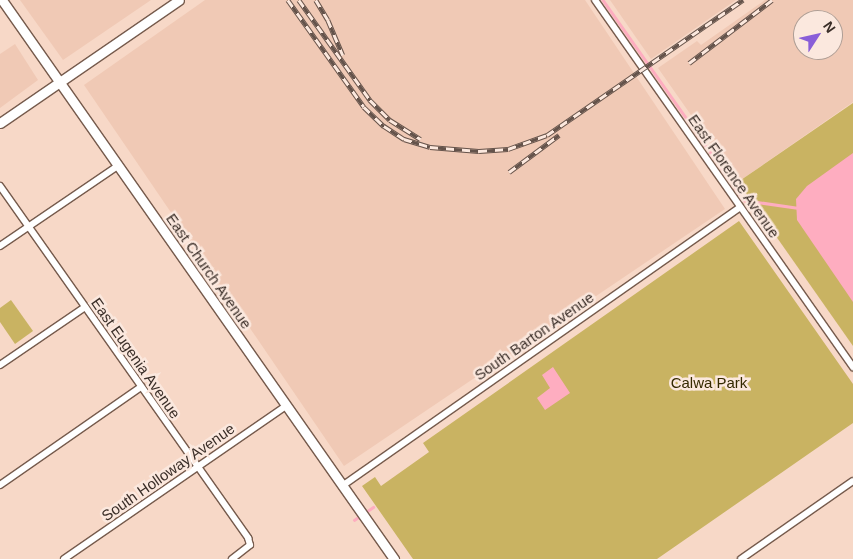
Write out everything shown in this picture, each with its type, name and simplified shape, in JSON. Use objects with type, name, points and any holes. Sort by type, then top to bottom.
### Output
[{"type":"main road","name":"East Church Avenue","points":[[2,0],[62,82],[394,559]]},
{"type":"main road","points":[[0,123],[179,0]]},
{"type":"street","name":"East Florence Avenue","points":[[596,0],[853,367]]},
{"type":"street","points":[[0,246],[119,165]]},
{"type":"street","name":"East Eugenia Avenue","points":[[0,186],[248,538],[250,545],[232,559]]},
{"type":"street","name":"South Barton Avenue","points":[[342,486],[740,207]]},
{"type":"street","points":[[0,365],[85,306]]},
{"type":"street","points":[[0,485],[141,387]]},
{"type":"street","name":"South Holloway Avenue","points":[[64,559],[286,406]]},
{"type":"street","points":[[741,559],[853,481]]},
{"type":"shaded area","points":[[20,0],[151,0],[63,60]]},
{"type":"shaded area","points":[[205,0],[585,0],[725,209],[344,466],[84,85]]},
{"type":"shaded area","points":[[610,0],[736,0],[651,59]]},
{"type":"shaded area","points":[[765,0],[853,0],[853,102],[738,182],[658,68],[697,41],[701,45]]},
{"type":"shaded area","points":[[15,44],[38,80],[0,108],[0,54]]},
{"type":"shaded area","points":[[853,153],[853,302],[797,220],[796,199],[807,186]]},
{"type":"shaded area","points":[[553,367],[570,393],[545,410],[537,398],[550,388],[542,375]]},
{"type":"green space","points":[[853,103],[853,346],[738,182]]},
{"type":"green space","name":"Calwa Park","points":[[739,221],[853,384],[853,423],[657,559],[413,559],[362,486],[375,477],[381,486],[429,452],[423,443]]},
{"type":"green space","points":[[11,300],[33,331],[15,344],[0,322],[0,308]]},
{"type":"waterway","points":[[603,0],[744,200],[798,208]]},
{"type":"waterway","points":[[354,520],[373,507]]},
{"type":"railway","points":[[288,0],[364,107],[384,126],[404,139],[430,147],[479,151],[508,149],[547,135],[743,0]]},
{"type":"railway","points":[[299,0],[370,100],[390,120],[421,139]]},
{"type":"railway","points":[[316,0],[328,20],[343,55]]},
{"type":"railway","points":[[689,63],[772,0]]},
{"type":"railway","points":[[509,172],[559,135]]}]
